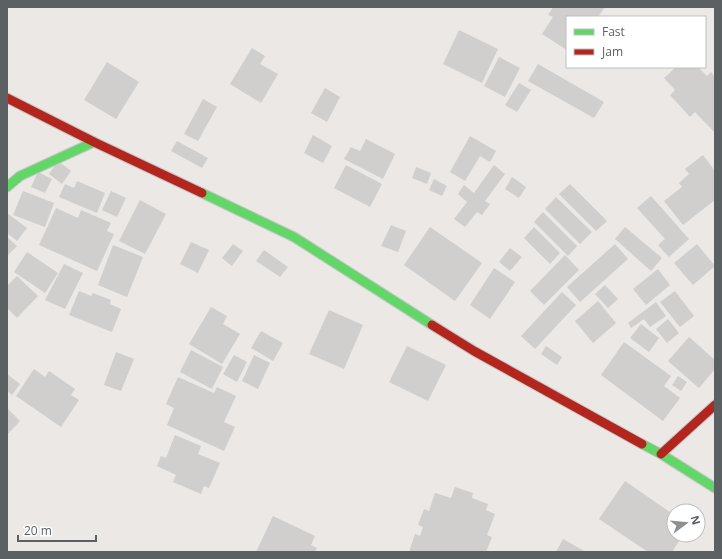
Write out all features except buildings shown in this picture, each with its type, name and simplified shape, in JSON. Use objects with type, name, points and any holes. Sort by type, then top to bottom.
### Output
[{"type":"street","points":[[7,98],[94,142],[294,237],[474,351],[661,454],[715,488]]},
{"type":"street","points":[[7,187],[20,176],[94,142]]},
{"type":"street","points":[[661,454],[715,405]]},
{"type":"traffic: fast","points":[[7,187],[20,176],[94,142]]},
{"type":"traffic: fast","points":[[202,193],[294,237],[432,325]]},
{"type":"traffic: fast","points":[[642,444],[661,454],[715,488]]},
{"type":"traffic: jam","points":[[7,98],[94,142],[202,193]]},
{"type":"traffic: jam","points":[[432,325],[474,351],[642,444]]},
{"type":"traffic: jam","points":[[661,454],[715,405]]}]
